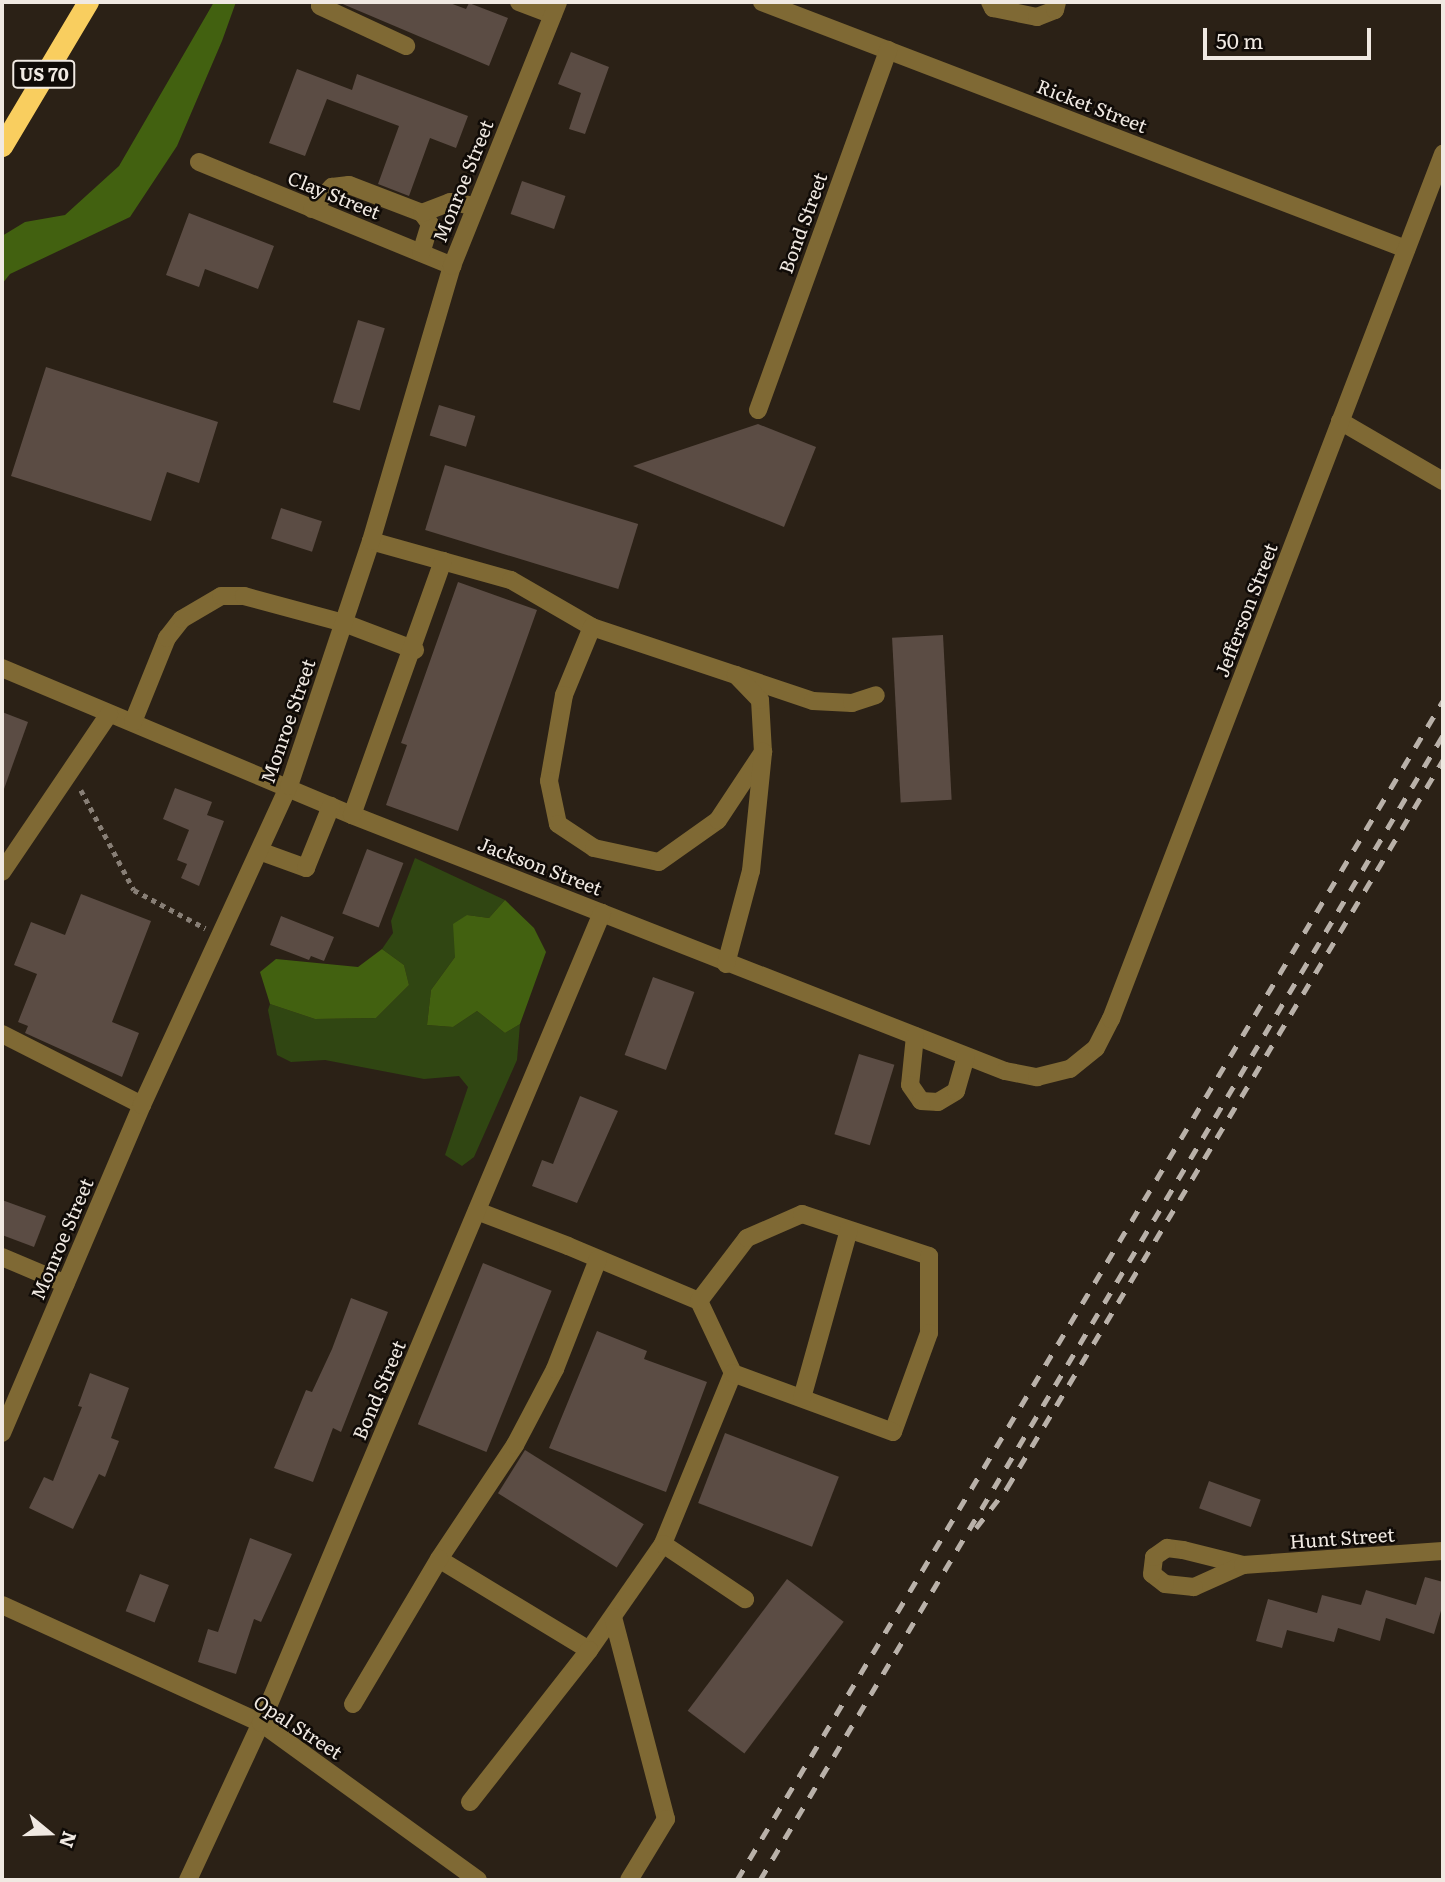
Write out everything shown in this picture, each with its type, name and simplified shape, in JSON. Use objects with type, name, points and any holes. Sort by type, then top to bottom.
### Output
[{"type":"highway","name":"US 70","points":[[2,146],[88,2]]},
{"type":"street","points":[[322,2],[320,6],[406,46]]},
{"type":"street","points":[[519,2],[555,8]]},
{"type":"street","name":"Ricket Street","points":[[762,2],[1406,249]]},
{"type":"street","points":[[990,2],[993,8],[1037,17],[1055,10],[1057,2]]},
{"type":"street","name":"Monroe Street","points":[[2,1433],[142,1105],[262,852],[289,786],[371,541],[452,266],[555,8]]},
{"type":"street","name":"Bond Street","points":[[758,410],[888,50]]},
{"type":"street","name":"Jefferson Street","points":[[1070,1069],[1096,1048],[1111,1019],[1443,153]]},
{"type":"street","name":"Clay Street","points":[[199,162],[452,266]]},
{"type":"street","points":[[312,209],[332,187],[349,185],[422,213],[429,223],[421,253]]},
{"type":"street","points":[[422,213],[450,202],[476,206]]},
{"type":"street","points":[[1340,421],[1443,481]]},
{"type":"street","points":[[371,541],[511,580],[592,626],[813,701],[852,703],[876,695]]},
{"type":"street","points":[[352,815],[415,650],[443,561]]},
{"type":"street","points":[[133,722],[167,638],[182,619],[221,596],[244,596],[344,623],[415,650]]},
{"type":"street","points":[[592,626],[564,695],[549,781],[558,824],[594,848],[659,862],[718,820],[763,752]]},
{"type":"street","name":"Jackson Street","points":[[2,668],[289,786],[352,815],[966,1056],[1037,1077],[1070,1069]]},
{"type":"street","points":[[726,964],[751,870],[763,752],[760,700],[736,675]]},
{"type":"street","points":[[2,872],[71,766],[109,714]]},
{"type":"street","points":[[262,852],[306,868],[331,806]]},
{"type":"street","name":"Bond Street","points":[[188,1880],[261,1723],[602,913]]},
{"type":"street","points":[[2,1034],[142,1105]]},
{"type":"street","points":[[915,1036],[910,1085],[921,1101],[938,1102],[956,1091],[966,1056]]},
{"type":"street","points":[[477,1211],[699,1301],[733,1373],[893,1432],[929,1333],[929,1256],[802,1214],[747,1238],[699,1301]]},
{"type":"street","points":[[802,1398],[849,1230]]},
{"type":"street","points":[[2,1256],[66,1284]]},
{"type":"street","points":[[353,1704],[439,1559],[532,1413],[555,1369],[598,1259]]},
{"type":"street","points":[[470,1802],[589,1650],[663,1544],[733,1373]]},
{"type":"street","points":[[663,1544],[745,1599]]},
{"type":"street","name":"Hunt Street","points":[[1243,1565],[1443,1552]]},
{"type":"street","points":[[439,1559],[589,1650]]},
{"type":"street","name":"Opal Street","points":[[2,1605],[261,1723],[478,1880]]},
{"type":"street","points":[[612,1616],[666,1819],[629,1880]]},
{"type":"path","points":[[71,766],[134,890],[222,936]]},
{"type":"green space","points":[[214,2],[236,2],[177,146],[130,217],[10,274],[2,284],[2,236],[25,222],[65,215],[119,166]]},
{"type":"green space","points":[[415,858],[505,900],[489,918],[467,915],[455,957],[431,990],[427,1025],[453,1027],[477,1011],[505,1033],[520,1024],[517,1060],[474,1157],[462,1166],[445,1155],[468,1087],[459,1076],[424,1079],[325,1060],[291,1062],[277,1055],[268,1010],[270,1004],[315,1019],[376,1018],[409,985],[404,965],[382,949],[393,933],[391,921]]},
{"type":"green space","points":[[505,900],[534,928],[546,952],[520,1024],[505,1033],[477,1011],[453,1027],[427,1025],[431,990],[455,957],[453,924],[467,915],[489,918]]},
{"type":"green space","points":[[382,949],[404,965],[409,985],[376,1018],[315,1019],[270,1004],[260,972],[276,959],[358,967]]},
{"type":"building","points":[[338,2],[447,2],[466,9],[469,3],[508,18],[489,66]]},
{"type":"building","points":[[571,52],[609,67],[585,134],[569,129],[581,93],[558,84]]},
{"type":"building","points":[[297,69],[352,90],[357,74],[468,116],[456,148],[430,138],[409,196],[378,184],[399,126],[327,99],[305,156],[269,143]]},
{"type":"building","points":[[522,181],[565,196],[554,229],[511,214]]},
{"type":"building","points":[[189,213],[274,246],[258,289],[205,269],[199,287],[166,275]]},
{"type":"building","points":[[358,320],[385,328],[360,410],[333,402]]},
{"type":"building","points":[[46,367],[218,422],[199,483],[167,472],[151,521],[11,476]]},
{"type":"building","points":[[439,405],[475,416],[466,447],[430,436]]},
{"type":"building","points":[[758,424],[816,447],[784,527],[633,466]]},
{"type":"building","points":[[445,465],[638,524],[618,589],[425,530]]},
{"type":"building","points":[[281,508],[322,521],[312,552],[271,538]]},
{"type":"building","points":[[458,582],[537,610],[458,831],[386,805],[407,745],[401,743]]},
{"type":"building","points":[[943,635],[952,800],[901,802],[892,638]]},
{"type":"building","points":[[2,712],[28,722],[4,789],[2,789]]},
{"type":"building","points":[[175,788],[212,802],[207,815],[224,821],[199,886],[181,878],[187,864],[177,860],[189,830],[163,819]]},
{"type":"building","points":[[367,849],[403,863],[379,927],[342,913]]},
{"type":"building","points":[[81,894],[151,921],[112,1022],[139,1033],[122,1077],[25,1033],[28,1026],[18,1022],[37,974],[14,965],[31,922],[65,935]]},
{"type":"building","points":[[281,916],[334,937],[324,961],[311,956],[309,960],[270,945]]},
{"type":"building","points":[[653,977],[694,992],[666,1070],[625,1055]]},
{"type":"building","points":[[859,1054],[894,1065],[870,1145],[834,1134]]},
{"type":"building","points":[[580,1096],[618,1111],[577,1203],[532,1186],[542,1160],[553,1164]]},
{"type":"building","points":[[2,1200],[46,1216],[34,1247],[2,1235]]},
{"type":"building","points":[[483,1263],[552,1291],[486,1452],[418,1424]]},
{"type":"building","points":[[351,1298],[388,1312],[341,1432],[333,1428],[313,1482],[274,1468],[306,1390],[312,1392],[332,1349]]},
{"type":"building","points":[[597,1331],[647,1351],[644,1359],[707,1382],[666,1492],[549,1448]]},
{"type":"building","points":[[90,1373],[129,1388],[111,1438],[119,1441],[105,1477],[99,1474],[73,1529],[29,1508],[44,1477],[53,1481],[82,1407],[78,1406]]},
{"type":"building","points":[[725,1433],[839,1477],[812,1547],[698,1503]]},
{"type":"building","points":[[525,1450],[644,1524],[617,1567],[498,1493]]},
{"type":"building","points":[[1209,1481],[1261,1500],[1251,1527],[1199,1508]]},
{"type":"building","points":[[250,1538],[292,1554],[261,1622],[254,1619],[236,1674],[198,1662],[208,1629],[218,1632]]},
{"type":"building","points":[[140,1574],[169,1585],[155,1622],[126,1611]]},
{"type":"building","points":[[1425,1577],[1443,1582],[1443,1604],[1434,1634],[1386,1618],[1380,1641],[1338,1628],[1334,1642],[1287,1630],[1282,1648],[1256,1641],[1268,1599],[1317,1613],[1322,1595],[1361,1605],[1366,1590],[1416,1605]]},
{"type":"building","points":[[787,1579],[844,1622],[744,1754],[688,1711]]},
{"type":"railway","points":[[737,1880],[1443,701]]},
{"type":"railway","points":[[760,1880],[1443,735]]},
{"type":"railway","points":[[976,1528],[1007,1488],[1443,760]]}]
